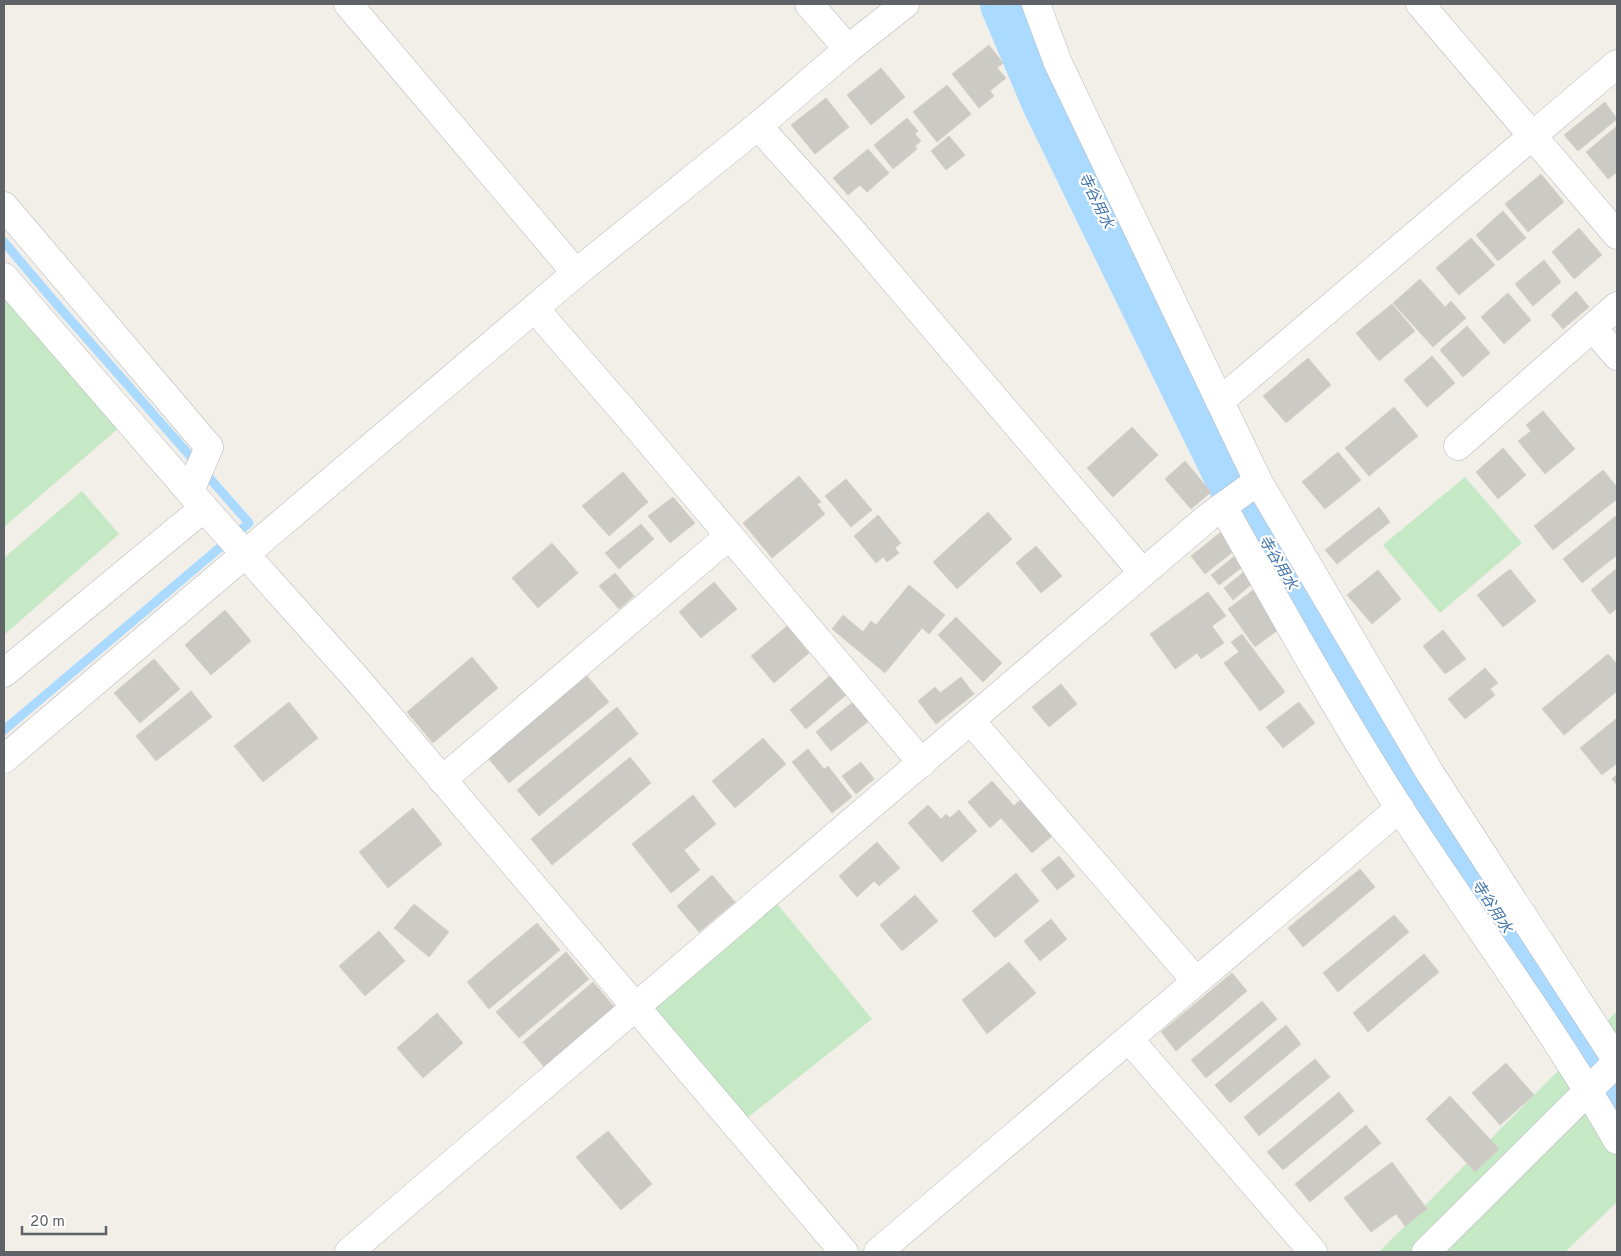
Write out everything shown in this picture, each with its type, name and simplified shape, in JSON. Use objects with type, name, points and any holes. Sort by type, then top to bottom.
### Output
[{"type":"street","points":[[348,4],[576,273]]},
{"type":"street","points":[[809,4],[848,49]]},
{"type":"street","points":[[4,759],[576,273],[905,4]]},
{"type":"street","points":[[1036,4],[1058,63],[1258,481],[1430,773],[1617,1062],[1426,1252]]},
{"type":"street","points":[[1420,4],[1617,235]]},
{"type":"street","points":[[1220,401],[1617,64]]},
{"type":"street","points":[[758,126],[853,231],[1143,573]]},
{"type":"street","points":[[4,206],[209,447],[197,500],[4,673]]},
{"type":"street","points":[[4,277],[197,500],[357,679],[844,1252]]},
{"type":"street","points":[[1458,446],[1617,306]]},
{"type":"street","points":[[535,309],[922,763]]},
{"type":"street","points":[[1592,328],[1617,356]]},
{"type":"street","points":[[349,1252],[1143,573],[1223,507],[1258,481]]},
{"type":"street","points":[[1223,507],[1320,679],[1400,808],[1589,1090],[1617,1140]]},
{"type":"street","points":[[442,780],[729,536]]},
{"type":"street","points":[[971,721],[1196,981]]},
{"type":"street","points":[[878,1252],[1400,808]]},
{"type":"street","points":[[1129,1039],[1313,1252]]},
{"type":"green space","points":[[4,277],[128,420],[4,527]]},
{"type":"green space","points":[[1465,477],[1522,543],[1440,613],[1383,545]]},
{"type":"green space","points":[[82,491],[119,534],[4,635],[4,558]]},
{"type":"green space","points":[[769,894],[872,1019],[737,1126],[635,1008]]},
{"type":"green space","points":[[1617,1011],[1617,1202],[1565,1252],[1379,1252]]},
{"type":"building","points":[[989,45],[1003,63],[997,68],[1006,78],[990,91],[994,96],[979,108],[952,74]]},
{"type":"building","points":[[881,68],[905,97],[871,125],[847,95]]},
{"type":"building","points":[[947,85],[971,114],[937,142],[913,112]]},
{"type":"building","points":[[826,98],[849,127],[815,154],[791,125]]},
{"type":"building","points":[[1605,102],[1617,119],[1578,151],[1564,135]]},
{"type":"building","points":[[907,118],[918,131],[915,134],[921,141],[915,146],[917,149],[893,169],[874,145]]},
{"type":"building","points":[[1617,126],[1617,172],[1608,179],[1586,152]]},
{"type":"building","points":[[949,136],[965,155],[946,170],[931,151]]},
{"type":"building","points":[[868,149],[889,173],[867,192],[860,185],[848,195],[833,178]]},
{"type":"building","points":[[1541,174],[1564,202],[1528,232],[1505,204]]},
{"type":"building","points":[[1503,211],[1526,238],[1498,261],[1476,235]]},
{"type":"building","points":[[1579,228],[1602,255],[1574,279],[1552,252]]},
{"type":"building","points":[[1471,238],[1495,265],[1459,295],[1436,268]]},
{"type":"building","points":[[1544,260],[1561,282],[1533,306],[1515,284]]},
{"type":"building","points":[[1420,279],[1445,307],[1451,301],[1466,318],[1433,347],[1393,303]]},
{"type":"building","points":[[1576,291],[1589,307],[1563,329],[1551,315]]},
{"type":"building","points":[[1508,293],[1531,320],[1504,344],[1481,317]]},
{"type":"building","points":[[1392,304],[1415,331],[1379,361],[1356,333]]},
{"type":"building","points":[[1467,326],[1490,353],[1463,377],[1440,350]]},
{"type":"building","points":[[1432,356],[1455,383],[1427,407],[1404,380]]},
{"type":"building","points":[[1308,358],[1331,385],[1286,423],[1263,396]]},
{"type":"building","points":[[1394,407],[1418,436],[1369,476],[1345,448]]},
{"type":"building","points":[[1543,411],[1575,449],[1545,474],[1518,441],[1531,431],[1526,425]]},
{"type":"building","points":[[1132,427],[1158,455],[1113,497],[1087,468]]},
{"type":"building","points":[[1503,448],[1526,475],[1498,499],[1476,472]]},
{"type":"building","points":[[1338,452],[1361,480],[1325,509],[1302,482]]},
{"type":"building","points":[[1185,461],[1211,492],[1191,509],[1165,479]]},
{"type":"building","points":[[1603,470],[1617,487],[1617,499],[1553,550],[1534,526]]},
{"type":"building","points":[[623,472],[648,502],[609,536],[582,506]]},
{"type":"building","points":[[799,476],[821,502],[817,504],[825,514],[772,558],[743,523]]},
{"type":"building","points":[[846,479],[872,510],[851,527],[825,496]]},
{"type":"building","points":[[673,497],[695,523],[670,543],[648,516]]},
{"type":"building","points":[[1379,507],[1390,522],[1337,564],[1325,550]]},
{"type":"building","points":[[988,512],[1012,539],[957,589],[933,562]]},
{"type":"building","points":[[878,515],[901,543],[895,548],[899,553],[887,562],[883,557],[876,563],[854,536]]},
{"type":"building","points":[[1617,515],[1617,555],[1582,583],[1563,559]]},
{"type":"building","points":[[641,524],[654,539],[619,569],[605,553]]},
{"type":"building","points":[[1221,532],[1235,550],[1205,574],[1191,556]]},
{"type":"building","points":[[552,543],[578,573],[538,608],[512,578]]},
{"type":"building","points":[[1036,546],[1062,576],[1041,593],[1016,563]]},
{"type":"building","points":[[1236,555],[1244,566],[1219,585],[1211,575]]},
{"type":"building","points":[[1617,568],[1617,608],[1610,614],[1591,590]]},
{"type":"building","points":[[1510,569],[1536,601],[1503,627],[1477,595]]},
{"type":"building","points":[[1378,570],[1401,599],[1372,624],[1347,595]]},
{"type":"building","points":[[1245,571],[1254,582],[1233,600],[1224,588]]},
{"type":"building","points":[[615,573],[634,596],[619,609],[599,586]]},
{"type":"building","points":[[714,582],[737,609],[701,638],[679,612]]},
{"type":"building","points":[[909,585],[945,615],[929,634],[922,628],[885,673],[832,629],[843,615],[863,632],[871,621],[876,625]]},
{"type":"building","points":[[1256,588],[1270,608],[1265,611],[1278,630],[1255,647],[1228,609]]},
{"type":"building","points":[[1208,592],[1226,616],[1212,626],[1224,643],[1201,659],[1197,653],[1175,669],[1150,634]]},
{"type":"building","points":[[225,610],[251,641],[211,675],[185,645]]},
{"type":"building","points":[[956,617],[1002,663],[983,682],[938,635]]},
{"type":"building","points":[[787,626],[809,653],[774,683],[751,656]]},
{"type":"building","points":[[1443,630],[1466,659],[1445,674],[1423,646]]},
{"type":"building","points":[[1242,634],[1285,692],[1260,711],[1224,663],[1239,652],[1231,642]]},
{"type":"building","points":[[1608,654],[1617,664],[1617,691],[1564,735],[1542,709]]},
{"type":"building","points":[[472,657],[498,688],[433,743],[407,712]]},
{"type":"building","points":[[154,659],[180,689],[140,723],[114,693]]},
{"type":"building","points":[[1485,668],[1498,683],[1490,689],[1495,695],[1465,719],[1448,699]]},
{"type":"building","points":[[831,675],[847,694],[806,729],[790,710]]},
{"type":"building","points":[[587,676],[609,702],[509,783],[488,758]]},
{"type":"building","points":[[961,677],[974,694],[936,724],[918,701],[935,687],[940,693]]},
{"type":"building","points":[[1061,684],[1077,704],[1049,727],[1032,707]]},
{"type":"building","points":[[191,691],[212,717],[156,761],[136,736]]},
{"type":"building","points":[[854,701],[870,720],[831,751],[816,732]]},
{"type":"building","points":[[289,702],[318,738],[263,782],[234,746]]},
{"type":"building","points":[[1299,702],[1315,723],[1283,748],[1266,727]]},
{"type":"building","points":[[617,707],[638,734],[539,816],[517,790]]},
{"type":"building","points":[[1617,718],[1617,763],[1602,775],[1580,748]]},
{"type":"building","points":[[763,738],[786,764],[735,808],[712,781]]},
{"type":"building","points":[[808,749],[824,769],[828,766],[852,797],[832,813],[792,762]]},
{"type":"building","points":[[630,757],[651,783],[552,865],[531,839]]},
{"type":"building","points":[[861,762],[874,779],[856,794],[842,776]]},
{"type":"building","points":[[1617,774],[1617,785],[1612,779]]},
{"type":"building","points":[[992,781],[1014,806],[1020,800],[1052,836],[1032,853],[1001,818],[990,828],[968,802]]},
{"type":"building","points":[[693,795],[716,824],[684,850],[700,870],[671,893],[632,844]]},
{"type":"building","points":[[928,805],[941,819],[946,814],[950,818],[959,810],[977,831],[942,862],[908,823]]},
{"type":"building","points":[[413,808],[442,844],[388,888],[359,852]]},
{"type":"building","points":[[877,842],[900,868],[879,886],[874,881],[857,897],[839,876]]},
{"type":"building","points":[[1059,856],[1075,876],[1057,890],[1041,870]]},
{"type":"building","points":[[1360,869],[1375,887],[1303,947],[1288,928]]},
{"type":"building","points":[[1016,873],[1039,901],[995,938],[972,911]]},
{"type":"building","points":[[712,875],[735,902],[699,932],[677,906]]},
{"type":"building","points":[[915,895],[938,921],[902,951],[880,925]]},
{"type":"building","points":[[414,904],[449,932],[429,957],[394,928]]},
{"type":"building","points":[[1394,915],[1409,932],[1338,992],[1323,973]]},
{"type":"building","points":[[1051,919],[1067,939],[1040,961],[1024,941]]},
{"type":"building","points":[[537,923],[560,950],[489,1009],[467,982]]},
{"type":"building","points":[[379,931],[405,961],[365,996],[339,966]]},
{"type":"building","points":[[566,952],[589,979],[519,1038],[496,1012]]},
{"type":"building","points":[[1424,954],[1439,972],[1368,1032],[1353,1013]]},
{"type":"building","points":[[1009,962],[1036,993],[987,1034],[962,1000]]},
{"type":"building","points":[[1232,973],[1247,991],[1176,1051],[1161,1032]]},
{"type":"building","points":[[593,982],[616,1009],[546,1069],[523,1042]]},
{"type":"building","points":[[1262,1001],[1277,1019],[1206,1078],[1191,1060]]},
{"type":"building","points":[[437,1013],[463,1043],[423,1078],[397,1048]]},
{"type":"building","points":[[1286,1025],[1301,1044],[1230,1103],[1215,1085]]},
{"type":"building","points":[[1315,1059],[1330,1077],[1259,1136],[1244,1117]]},
{"type":"building","points":[[1506,1063],[1534,1095],[1500,1125],[1472,1093]]},
{"type":"building","points":[[1339,1092],[1354,1111],[1283,1170],[1267,1152]]},
{"type":"building","points":[[1450,1096],[1499,1149],[1475,1172],[1426,1119]]},
{"type":"building","points":[[1366,1125],[1381,1143],[1310,1202],[1295,1184]]},
{"type":"building","points":[[608,1131],[652,1184],[621,1210],[576,1157]]},
{"type":"building","points":[[1392,1162],[1427,1209],[1405,1226],[1396,1214],[1371,1232],[1344,1198]]},
{"type":"waterway","name":"寺谷用水","points":[[1005,4],[1047,103],[1252,523],[1316,633],[1388,749],[1595,1062],[1610,1089]]},
{"type":"waterway","points":[[4,242],[249,523],[4,730]]}]
